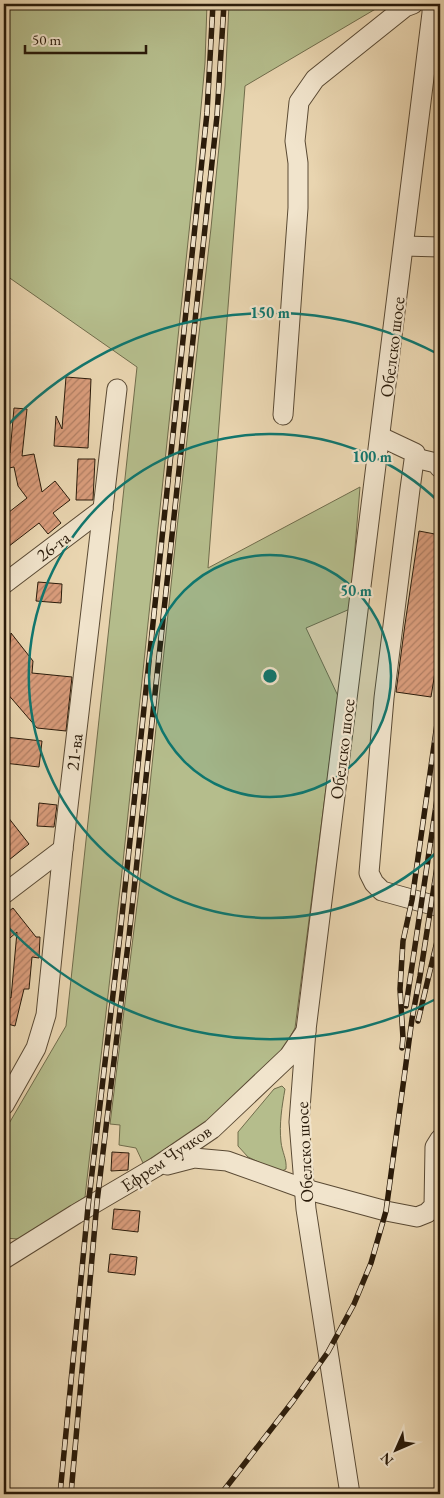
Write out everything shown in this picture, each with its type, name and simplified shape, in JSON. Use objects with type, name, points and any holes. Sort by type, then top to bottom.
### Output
[{"type":"street","points":[[283,415],[298,208],[298,163],[295,141],[299,102],[315,79],[405,7],[413,4]]},
{"type":"street","name":"Обелско шосе","points":[[350,1494],[306,1209],[299,1122],[306,1030],[381,437],[432,4]]},
{"type":"street","points":[[404,246],[440,247]]},
{"type":"street","name":"21-ва","points":[[4,1105],[36,1048],[46,1015],[63,850],[117,389]]},
{"type":"street","points":[[381,437],[415,453],[415,458],[384,698],[369,873],[374,883],[382,891],[440,907]]},
{"type":"street","points":[[415,458],[436,463],[440,468]]},
{"type":"street","name":"26-та","points":[[4,584],[103,509]]},
{"type":"street","points":[[4,894],[63,850]]},
{"type":"street","name":"Ефрем Чучков","points":[[4,1260],[76,1214],[156,1167],[212,1129],[289,1056],[306,1030]]},
{"type":"street","points":[[156,1167],[194,1158],[227,1161],[305,1189],[386,1211],[417,1217],[427,1213],[434,1206],[435,1147],[440,1139]]},
{"type":"green space","points":[[4,4],[207,4],[205,63],[195,175],[121,881],[85,1197],[18,1239],[4,1238],[4,1132],[66,1026],[137,367],[4,274]]},
{"type":"green space","points":[[229,4],[384,4],[245,86],[208,568],[360,487],[350,609],[306,628],[338,696],[295,1028],[279,1057],[193,1134],[143,1163],[136,1148],[119,1145],[120,1125],[110,1124],[139,889],[211,228],[225,86]]},
{"type":"green space","points":[[282,1086],[285,1089],[280,1135],[286,1169],[280,1172],[248,1157],[238,1146],[238,1132],[274,1089]]},
{"type":"building","points":[[66,377],[91,379],[88,448],[54,446],[56,416],[62,429]]},
{"type":"building","points":[[14,408],[27,409],[22,456],[34,454],[42,492],[55,481],[70,500],[53,513],[61,523],[48,534],[39,523],[4,550],[4,516],[27,498],[18,486],[14,467],[4,469],[4,455],[10,453]]},
{"type":"building","points":[[78,459],[95,459],[93,500],[76,500]]},
{"type":"building","points":[[419,531],[440,535],[440,641],[431,697],[396,692]]},
{"type":"building","points":[[38,582],[62,584],[61,603],[36,601]]},
{"type":"building","points":[[11,633],[33,661],[32,673],[72,677],[66,731],[37,728],[6,692]]},
{"type":"building","points":[[5,737],[42,741],[39,767],[4,763]]},
{"type":"building","points":[[39,803],[57,805],[54,827],[37,826]]},
{"type":"building","points":[[4,812],[29,844],[4,864]]},
{"type":"building","points":[[13,908],[36,937],[40,937],[39,958],[32,957],[29,989],[24,989],[15,1026],[4,1023],[4,996],[11,998],[17,932],[4,943],[4,915]]},
{"type":"building","points":[[112,1152],[129,1153],[128,1170],[111,1171]]},
{"type":"building","points":[[114,1209],[140,1211],[138,1232],[112,1229]]},
{"type":"building","points":[[110,1254],[137,1257],[135,1275],[108,1272]]},
{"type":"railway","points":[[60,1494],[88,1207],[120,935],[207,113],[213,4]]},
{"type":"railway","points":[[71,1494],[97,1202],[129,936],[217,116],[224,4]]},
{"type":"railway","points":[[402,1048],[400,989],[403,941],[412,900],[440,703]]},
{"type":"railway","points":[[406,1006],[440,779]]},
{"type":"railway","points":[[221,1494],[293,1401],[328,1352],[354,1304],[371,1263],[386,1211],[412,1019],[440,848]]},
{"type":"railway","points":[[418,1021],[440,929]]}]
